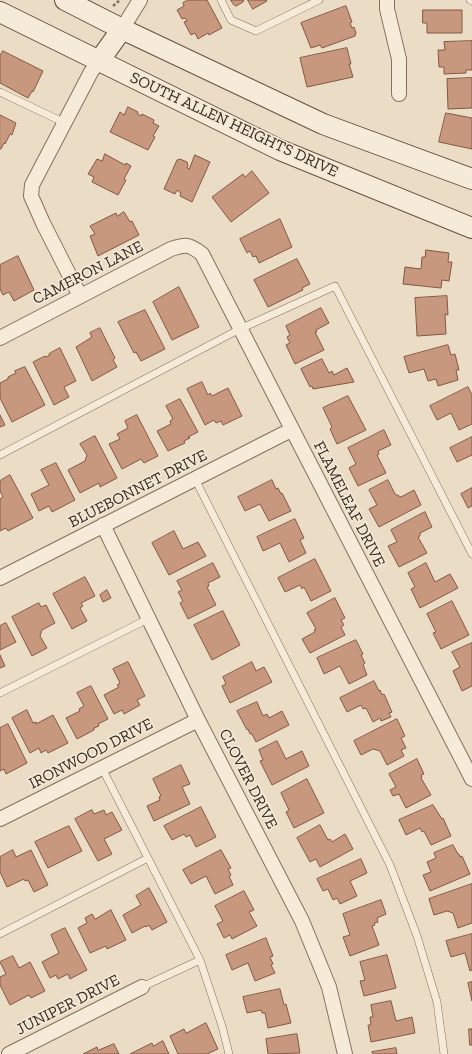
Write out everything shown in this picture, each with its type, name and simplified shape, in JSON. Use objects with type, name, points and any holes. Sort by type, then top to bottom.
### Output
[{"type":"main road","points":[[65,0],[122,29],[323,124],[472,179]]},
{"type":"main road","name":"SOUTH ALLEN HEIGHTS DRIVE","points":[[0,12],[280,150],[472,228]]},
{"type":"main road","points":[[100,61],[122,29]]},
{"type":"street","points":[[122,29],[140,0]]},
{"type":"street","points":[[387,0],[387,9],[399,59],[399,94]]},
{"type":"street","points":[[80,296],[31,196],[32,185],[91,72],[100,61]]},
{"type":"street","name":"CAMERON LANE","points":[[0,338],[171,249],[184,245],[193,247]]},
{"type":"street","name":"FLAMELEAF DRIVE","points":[[193,247],[202,254],[291,430],[472,779]]},
{"type":"street","name":"BLUEBONNET DRIVE","points":[[0,578],[291,430]]},
{"type":"street","name":"CLOVER DRIVE","points":[[103,526],[198,720],[302,921],[329,987],[345,1054]]},
{"type":"street","name":"IRONWOOD DRIVE","points":[[0,819],[198,720]]},
{"type":"street","name":"JUNIPER DRIVE","points":[[9,1054],[142,987]]},
{"type":"lane","points":[[221,0],[231,20],[256,31],[319,0]]},
{"type":"lane","points":[[0,92],[65,123]]},
{"type":"lane","points":[[0,455],[240,329],[335,286],[472,554]]},
{"type":"lane","points":[[195,479],[390,865],[417,936],[437,1002],[444,1054]]},
{"type":"lane","points":[[0,693],[148,619]]},
{"type":"lane","points":[[102,768],[200,960],[222,1026],[229,1054]]},
{"type":"lane","points":[[0,934],[148,858]]},
{"type":"lane","points":[[142,987],[200,960]]},
{"type":"building","points":[[188,0],[207,0],[222,28],[209,35],[208,33],[198,39],[195,33],[191,35],[184,22],[187,21],[185,18],[182,19],[177,10],[184,6],[183,3]]},
{"type":"building","points":[[231,0],[244,0],[236,6]]},
{"type":"building","points":[[248,0],[266,0],[267,1],[253,9]]},
{"type":"building","points":[[346,6],[352,22],[350,23],[352,28],[354,27],[356,33],[355,36],[322,48],[320,45],[311,48],[301,23]]},
{"type":"building","points":[[423,10],[462,10],[462,33],[427,33],[427,23],[423,23]]},
{"type":"building","points":[[472,41],[472,70],[466,70],[466,73],[444,74],[444,67],[439,67],[438,50],[445,50],[444,42]]},
{"type":"building","points":[[347,48],[351,64],[349,64],[353,77],[307,87],[300,58]]},
{"type":"building","points":[[3,51],[43,71],[33,92],[32,91],[28,98],[0,83],[0,56]]},
{"type":"building","points":[[472,78],[472,108],[448,109],[447,79]]},
{"type":"building","points":[[128,107],[138,112],[137,113],[141,116],[142,114],[154,120],[153,123],[159,126],[153,136],[155,137],[148,150],[110,132],[120,112],[124,115]]},
{"type":"building","points":[[446,113],[472,118],[472,149],[439,142]]},
{"type":"building","points":[[0,115],[16,123],[12,135],[10,134],[1,149],[0,149]]},
{"type":"building","points":[[105,154],[125,165],[126,163],[131,166],[118,195],[92,182],[94,177],[88,174],[97,159],[102,161]]},
{"type":"building","points":[[195,155],[210,162],[192,202],[180,196],[181,193],[177,190],[175,194],[164,189],[177,160],[180,159],[187,162],[187,168],[189,169]]},
{"type":"building","points":[[252,171],[269,193],[231,222],[212,197],[243,174],[245,177]]},
{"type":"building","points":[[124,212],[130,222],[132,221],[139,235],[98,256],[90,236],[95,234],[90,226],[116,213],[117,216]]},
{"type":"building","points":[[280,219],[292,247],[259,263],[256,256],[253,257],[250,251],[247,253],[240,239]]},
{"type":"building","points":[[426,250],[449,253],[448,262],[452,262],[449,281],[442,280],[441,288],[403,284],[405,267],[421,269],[422,257],[425,257]]},
{"type":"building","points":[[18,256],[34,290],[14,301],[9,292],[3,295],[0,289],[0,265]]},
{"type":"building","points":[[297,259],[310,284],[302,288],[303,290],[268,307],[254,280]]},
{"type":"building","points":[[179,287],[199,327],[172,340],[153,302]]},
{"type":"building","points":[[447,296],[448,315],[445,314],[446,334],[417,336],[415,298]]},
{"type":"building","points":[[321,308],[329,323],[315,332],[324,350],[295,364],[286,345],[290,343],[287,337],[290,335],[286,326]]},
{"type":"building","points":[[145,310],[165,349],[141,361],[136,352],[134,353],[118,322]]},
{"type":"building","points":[[100,328],[115,358],[113,360],[117,367],[92,381],[76,347],[92,337],[90,333]]},
{"type":"building","points":[[448,345],[451,355],[455,354],[459,370],[456,370],[458,380],[438,386],[436,379],[428,381],[424,369],[409,373],[404,357]]},
{"type":"building","points":[[60,348],[76,381],[64,387],[69,397],[54,405],[33,362],[50,355],[49,354]]},
{"type":"building","points":[[322,359],[329,373],[332,371],[334,375],[347,368],[354,382],[313,389],[312,386],[310,387],[301,369]]},
{"type":"building","points":[[25,367],[45,405],[12,422],[0,398],[0,383],[16,373],[15,371]]},
{"type":"building","points":[[202,382],[208,395],[210,393],[212,396],[228,388],[242,416],[223,425],[221,421],[216,423],[214,420],[205,425],[187,389]]},
{"type":"building","points":[[468,387],[472,395],[472,424],[459,430],[451,413],[437,420],[430,406]]},
{"type":"building","points":[[348,396],[366,430],[337,444],[330,429],[332,427],[323,408]]},
{"type":"building","points":[[180,399],[198,432],[188,437],[190,438],[184,441],[185,443],[168,451],[157,431],[171,424],[170,421],[173,419],[166,406]]},
{"type":"building","points":[[0,415],[5,425],[0,427]]},
{"type":"building","points":[[137,415],[158,456],[144,463],[141,459],[122,469],[109,444],[120,439],[117,434],[128,428],[125,421]]},
{"type":"building","points":[[384,430],[391,445],[378,451],[379,454],[377,455],[386,473],[358,486],[349,468],[356,464],[348,448]]},
{"type":"building","points":[[95,436],[117,478],[100,487],[99,483],[80,493],[68,470],[85,461],[87,455],[80,444]]},
{"type":"building","points":[[472,437],[472,455],[457,462],[450,448]]},
{"type":"building","points":[[56,463],[75,500],[52,512],[49,506],[39,511],[31,494],[49,485],[41,470]]},
{"type":"building","points":[[10,475],[33,518],[8,531],[6,528],[0,531],[0,499],[3,497],[0,491],[0,481]]},
{"type":"building","points":[[272,480],[276,489],[278,488],[281,494],[282,493],[291,511],[269,521],[260,504],[245,511],[238,497]]},
{"type":"building","points":[[388,480],[395,494],[401,497],[414,490],[421,505],[379,527],[369,509],[377,505],[369,490]]},
{"type":"building","points":[[472,488],[472,506],[468,508],[461,494]]},
{"type":"building","points":[[425,512],[432,527],[420,533],[420,536],[418,537],[427,553],[399,567],[388,546],[397,542],[391,530]]},
{"type":"building","points":[[295,519],[304,538],[300,540],[306,553],[289,562],[280,543],[263,551],[257,537]]},
{"type":"building","points":[[174,531],[183,549],[198,542],[206,556],[169,575],[152,543]]},
{"type":"building","points":[[315,559],[331,591],[311,601],[304,587],[302,589],[300,585],[285,592],[278,578]]},
{"type":"building","points":[[213,563],[220,577],[208,583],[209,586],[207,587],[216,605],[188,619],[180,603],[183,601],[178,592],[182,590],[177,581]]},
{"type":"building","points":[[426,563],[435,582],[450,574],[458,588],[420,608],[411,589],[415,587],[408,573]]},
{"type":"building","points":[[85,577],[95,596],[81,603],[83,606],[80,608],[87,621],[72,629],[53,594]]},
{"type":"building","points":[[107,590],[111,598],[103,602],[100,595]]},
{"type":"building","points":[[335,598],[345,618],[341,620],[344,625],[341,627],[345,635],[310,653],[302,639],[315,632],[314,630],[316,629],[307,613]]},
{"type":"building","points":[[452,601],[469,635],[441,649],[433,633],[436,632],[427,614]]},
{"type":"building","points":[[39,603],[41,607],[46,605],[55,623],[42,630],[40,636],[47,648],[32,656],[12,617]]},
{"type":"building","points":[[223,611],[240,645],[212,660],[194,625]]},
{"type":"building","points":[[6,623],[16,642],[0,650],[0,626]]},
{"type":"building","points":[[356,640],[363,654],[361,655],[365,663],[363,665],[367,675],[349,684],[340,666],[324,674],[317,658]]},
{"type":"building","points":[[472,643],[472,686],[462,691],[453,671],[460,667],[452,652]]},
{"type":"building","points":[[0,655],[5,666],[0,668]]},
{"type":"building","points":[[128,662],[145,696],[137,700],[140,705],[124,714],[122,710],[114,714],[104,695],[119,687],[117,685],[120,683],[113,669]]},
{"type":"building","points":[[252,662],[256,671],[264,667],[272,682],[230,703],[222,686],[226,684],[223,677]]},
{"type":"building","points":[[374,681],[382,695],[384,694],[392,712],[389,713],[391,717],[381,721],[380,718],[373,722],[366,708],[363,709],[361,705],[347,712],[340,698]]},
{"type":"building","points":[[91,686],[108,719],[98,724],[99,726],[94,728],[94,730],[77,739],[66,718],[80,711],[79,709],[84,706],[77,693]]},
{"type":"building","points":[[257,702],[263,716],[267,714],[269,718],[282,711],[289,725],[256,742],[252,734],[250,734],[248,729],[247,730],[237,711]]},
{"type":"building","points":[[27,710],[33,723],[36,722],[36,724],[53,715],[68,743],[48,753],[46,750],[41,753],[39,748],[30,753],[12,718]]},
{"type":"building","points":[[397,719],[405,736],[401,738],[406,748],[401,750],[404,756],[387,765],[380,751],[373,749],[361,755],[354,741]]},
{"type":"building","points":[[8,724],[27,763],[6,774],[4,769],[0,771],[0,728]]},
{"type":"building","points":[[277,741],[286,759],[302,751],[309,766],[272,785],[260,761],[263,760],[259,750]]},
{"type":"building","points":[[417,759],[424,774],[421,775],[421,778],[431,795],[406,808],[399,794],[393,796],[390,790],[396,787],[389,774]]},
{"type":"building","points":[[181,765],[190,784],[182,787],[190,804],[154,821],[147,806],[160,800],[159,797],[161,796],[153,779]]},
{"type":"building","points":[[307,779],[324,813],[294,828],[286,812],[289,810],[281,793]]},
{"type":"building","points":[[433,805],[442,819],[443,818],[451,836],[431,845],[424,831],[422,832],[420,828],[406,835],[399,820]]},
{"type":"building","points":[[201,807],[216,837],[196,847],[190,835],[186,837],[184,834],[172,840],[164,826]]},
{"type":"building","points":[[92,810],[94,814],[104,810],[106,815],[112,812],[122,830],[104,839],[112,854],[98,861],[75,819]]},
{"type":"building","points":[[320,825],[328,840],[330,839],[332,842],[345,834],[353,849],[320,867],[316,859],[310,862],[297,838]]},
{"type":"building","points":[[69,826],[82,851],[48,868],[35,842]]},
{"type":"building","points":[[453,845],[460,857],[462,856],[470,874],[430,891],[423,875],[431,872],[427,862],[436,858],[434,853]]},
{"type":"building","points":[[13,850],[16,857],[31,850],[48,885],[34,892],[28,880],[25,881],[24,879],[7,887],[0,872],[0,857]]},
{"type":"building","points":[[221,850],[231,868],[228,869],[233,885],[215,894],[206,876],[191,884],[183,870]]},
{"type":"building","points":[[361,859],[367,873],[350,881],[357,896],[340,904],[337,898],[333,900],[328,889],[323,891],[317,879]]},
{"type":"building","points":[[472,884],[472,923],[458,928],[453,913],[447,911],[434,915],[429,899]]},
{"type":"building","points":[[149,888],[167,922],[152,930],[149,925],[132,933],[123,915],[141,905],[136,896]]},
{"type":"building","points":[[244,891],[254,910],[249,912],[257,926],[232,939],[230,935],[224,938],[217,924],[223,921],[215,906]]},
{"type":"building","points":[[381,900],[386,914],[377,918],[378,922],[374,923],[375,925],[372,926],[379,945],[350,956],[343,937],[350,935],[343,914]]},
{"type":"building","points":[[111,910],[126,940],[107,949],[106,946],[90,953],[78,928],[87,923],[85,918],[92,914],[95,919]]},
{"type":"building","points":[[65,928],[87,970],[70,979],[68,974],[58,979],[56,975],[50,978],[42,962],[59,953],[51,935]]},
{"type":"building","points":[[472,934],[472,970],[470,971],[465,953],[451,957],[446,941]]},
{"type":"building","points":[[266,938],[273,956],[270,957],[273,964],[271,965],[275,973],[255,981],[248,963],[232,970],[226,955]]},
{"type":"building","points":[[387,955],[396,988],[364,996],[360,981],[365,980],[360,962]]},
{"type":"building","points":[[13,956],[19,968],[30,962],[45,991],[31,998],[29,995],[10,1005],[0,985],[0,977],[6,974],[0,962]]},
{"type":"building","points":[[472,982],[472,1001],[468,983]]},
{"type":"building","points":[[280,989],[291,1023],[268,1028],[265,1013],[262,1013],[261,1010],[247,1013],[243,997]]},
{"type":"building","points":[[391,1001],[396,1021],[412,1017],[415,1033],[371,1042],[368,1025],[371,1025],[370,1017],[373,1017],[371,1005]]},
{"type":"building","points":[[206,1023],[218,1049],[207,1054],[178,1054],[170,1036],[184,1029],[186,1033]]},
{"type":"building","points":[[469,1029],[472,1029],[472,1045],[470,1045]]},
{"type":"building","points":[[297,1034],[300,1053],[268,1054],[266,1039]]},
{"type":"building","points":[[163,1041],[169,1054],[130,1054],[152,1043],[153,1046]]},
{"type":"building","points":[[114,1044],[119,1054],[83,1054],[97,1047],[98,1050]]},
{"type":"building","points":[[396,1048],[397,1054],[373,1054],[372,1052]]}]
